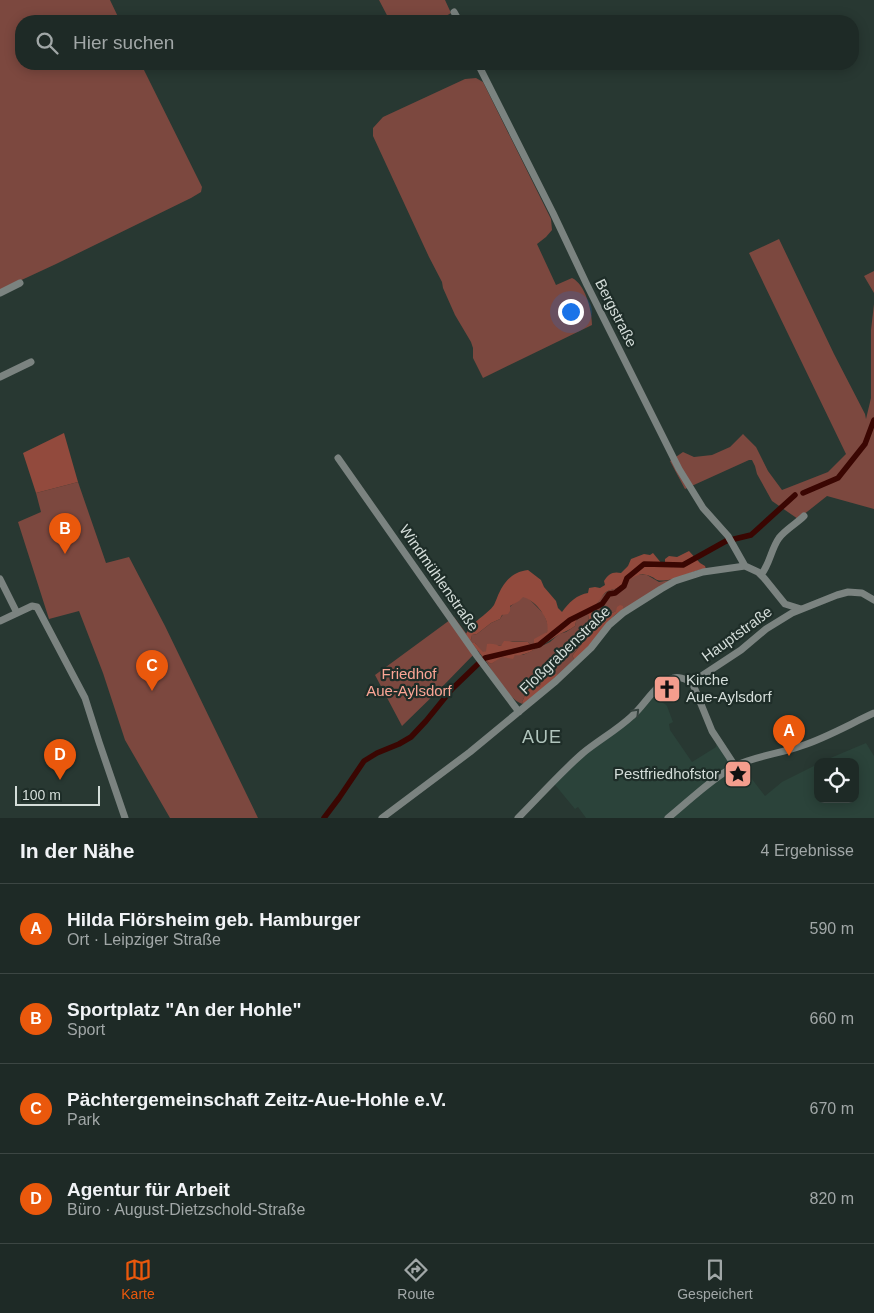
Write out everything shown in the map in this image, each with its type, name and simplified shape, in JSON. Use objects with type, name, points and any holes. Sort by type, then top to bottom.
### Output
[{"type":"street","name":"Bergstraße","points":[[481,70],[679,469],[708,515],[729,540],[745,566]]},
{"type":"street","points":[[0,293],[20,283]]},
{"type":"street","points":[[0,377],[31,362]]},
{"type":"street","name":"Windmühlenstraße","points":[[338,458],[519,712]]},
{"type":"street","points":[[761,575],[779,538],[804,516]]},
{"type":"street","points":[[745,566],[761,575],[785,604],[801,610]]},
{"type":"street","name":"Floßgrabenstraße","points":[[388,816],[519,712],[591,648],[610,625],[628,610],[682,578],[703,572],[745,566]]},
{"type":"street","points":[[0,579],[16,613]]},
{"type":"street","name":"Hauptstraße","points":[[692,682],[741,650],[761,632],[784,617],[848,592],[862,594],[874,600]]},
{"type":"street","points":[[784,617],[785,604]]},
{"type":"street","points":[[0,621],[35,606],[41,611],[85,698],[125,818]]},
{"type":"street","points":[[518,818],[582,754],[629,719],[654,691],[669,680],[678,677],[692,682],[712,731],[735,766]]},
{"type":"street","points":[[668,818],[735,766],[811,742],[874,713]]},
{"type":"shaded area","points":[[64,433],[78,482],[36,493],[23,453]]},
{"type":"shaded area","points":[[689,551],[706,569],[673,579],[663,580],[643,574],[605,593],[593,608],[600,621],[616,611],[620,605],[623,606],[623,610],[615,615],[589,647],[575,660],[572,656],[594,628],[589,622],[588,614],[580,616],[575,626],[531,652],[515,655],[513,659],[502,657],[491,664],[485,660],[472,643],[475,643],[483,652],[486,651],[487,644],[501,646],[504,641],[528,642],[531,645],[534,644],[534,639],[547,632],[547,621],[541,611],[532,602],[523,597],[510,606],[508,614],[502,615],[500,619],[491,623],[477,634],[472,635],[471,640],[466,634],[494,605],[508,579],[522,571],[528,570],[541,580],[562,612],[567,605],[581,595],[588,593],[589,588],[600,588],[605,585],[604,581],[609,575],[616,572],[621,573],[628,566],[631,559],[653,553],[662,564],[669,556],[677,557]]},
{"type":"shaded area","points":[[544,674],[557,674],[558,677],[524,704],[522,702],[530,686],[539,687]]},
{"type":"shaded area","points":[[648,695],[665,704],[673,722],[669,724],[670,730],[692,762],[716,747],[718,734],[735,760],[765,796],[782,782],[814,766],[814,803],[859,803],[859,758],[830,758],[866,743],[874,756],[874,818],[586,818],[578,807],[575,809],[551,780],[636,709]]},
{"type":"green space","points":[[0,0],[110,0],[117,15],[15,15],[15,70],[144,70],[202,187],[201,192],[0,290]]},
{"type":"green space","points":[[379,0],[445,0],[451,13],[448,15],[387,15]]},
{"type":"green space","points":[[476,78],[483,82],[551,219],[552,230],[537,244],[556,285],[572,278],[577,281],[587,298],[592,325],[483,378],[473,358],[471,342],[455,315],[442,282],[373,136],[373,128],[383,117],[465,79]]},
{"type":"green space","points":[[779,239],[866,419],[871,398],[871,330],[874,304],[874,509],[827,496],[798,519],[772,501],[757,474],[752,460],[685,489],[670,461],[683,452],[694,457],[712,455],[730,447],[743,434],[756,447],[768,471],[782,490],[828,472],[846,454],[749,253]]},
{"type":"green space","points":[[874,271],[874,293],[864,276]]},
{"type":"green space","points":[[78,482],[106,563],[129,557],[165,626],[258,818],[170,818],[125,740],[103,673],[79,611],[49,619],[18,522],[41,512],[36,493]]},
{"type":"green space","points":[[636,575],[647,575],[659,582],[671,580],[623,610],[612,613],[600,621],[593,608],[600,598],[608,591],[617,588]]},
{"type":"green space","name":"Friedhof Aue-Aylsdorf","points":[[523,596],[528,598],[544,614],[549,628],[547,632],[531,645],[528,642],[512,641],[501,646],[497,645],[483,653],[473,643],[478,650],[402,726],[375,675],[454,617],[471,640],[472,635],[477,634],[491,623],[500,619]]},
{"type":"green space","points":[[583,614],[588,614],[589,622],[594,627],[572,656],[575,660],[558,677],[541,684],[539,687],[530,686],[522,702],[524,704],[513,698],[502,686],[485,660],[491,664],[502,656],[508,658],[515,655],[523,655],[550,642],[559,634],[575,626],[576,621]]},
{"type":"waterway","points":[[803,493],[838,478],[865,444],[874,420]]},
{"type":"waterway","points":[[324,818],[364,761],[411,737],[452,689],[485,658],[539,645],[570,620],[602,604],[609,594],[615,593],[624,586],[627,578],[644,564],[683,565],[726,541],[751,535],[795,495]]},
{"type":"place","name":"Sportplatz \"An der Hohle\"","points":[[65,554]]},
{"type":"place","name":"Kirche Aue-Aylsdorf","points":[[667,689]]},
{"type":"place","name":"Pächtergemeinschaft Zeitz-Aue-Hohle e.V.","points":[[152,691]]},
{"type":"place","name":"Hilda Flörsheim geb. Hamburger","points":[[789,756]]},
{"type":"place","name":"Pestfriedhofstor","points":[[738,774]]},
{"type":"place","name":"Agentur für Arbeit","points":[[60,780]]},
{"type":"district","name":"AUE","points":[[542,737]]}]
